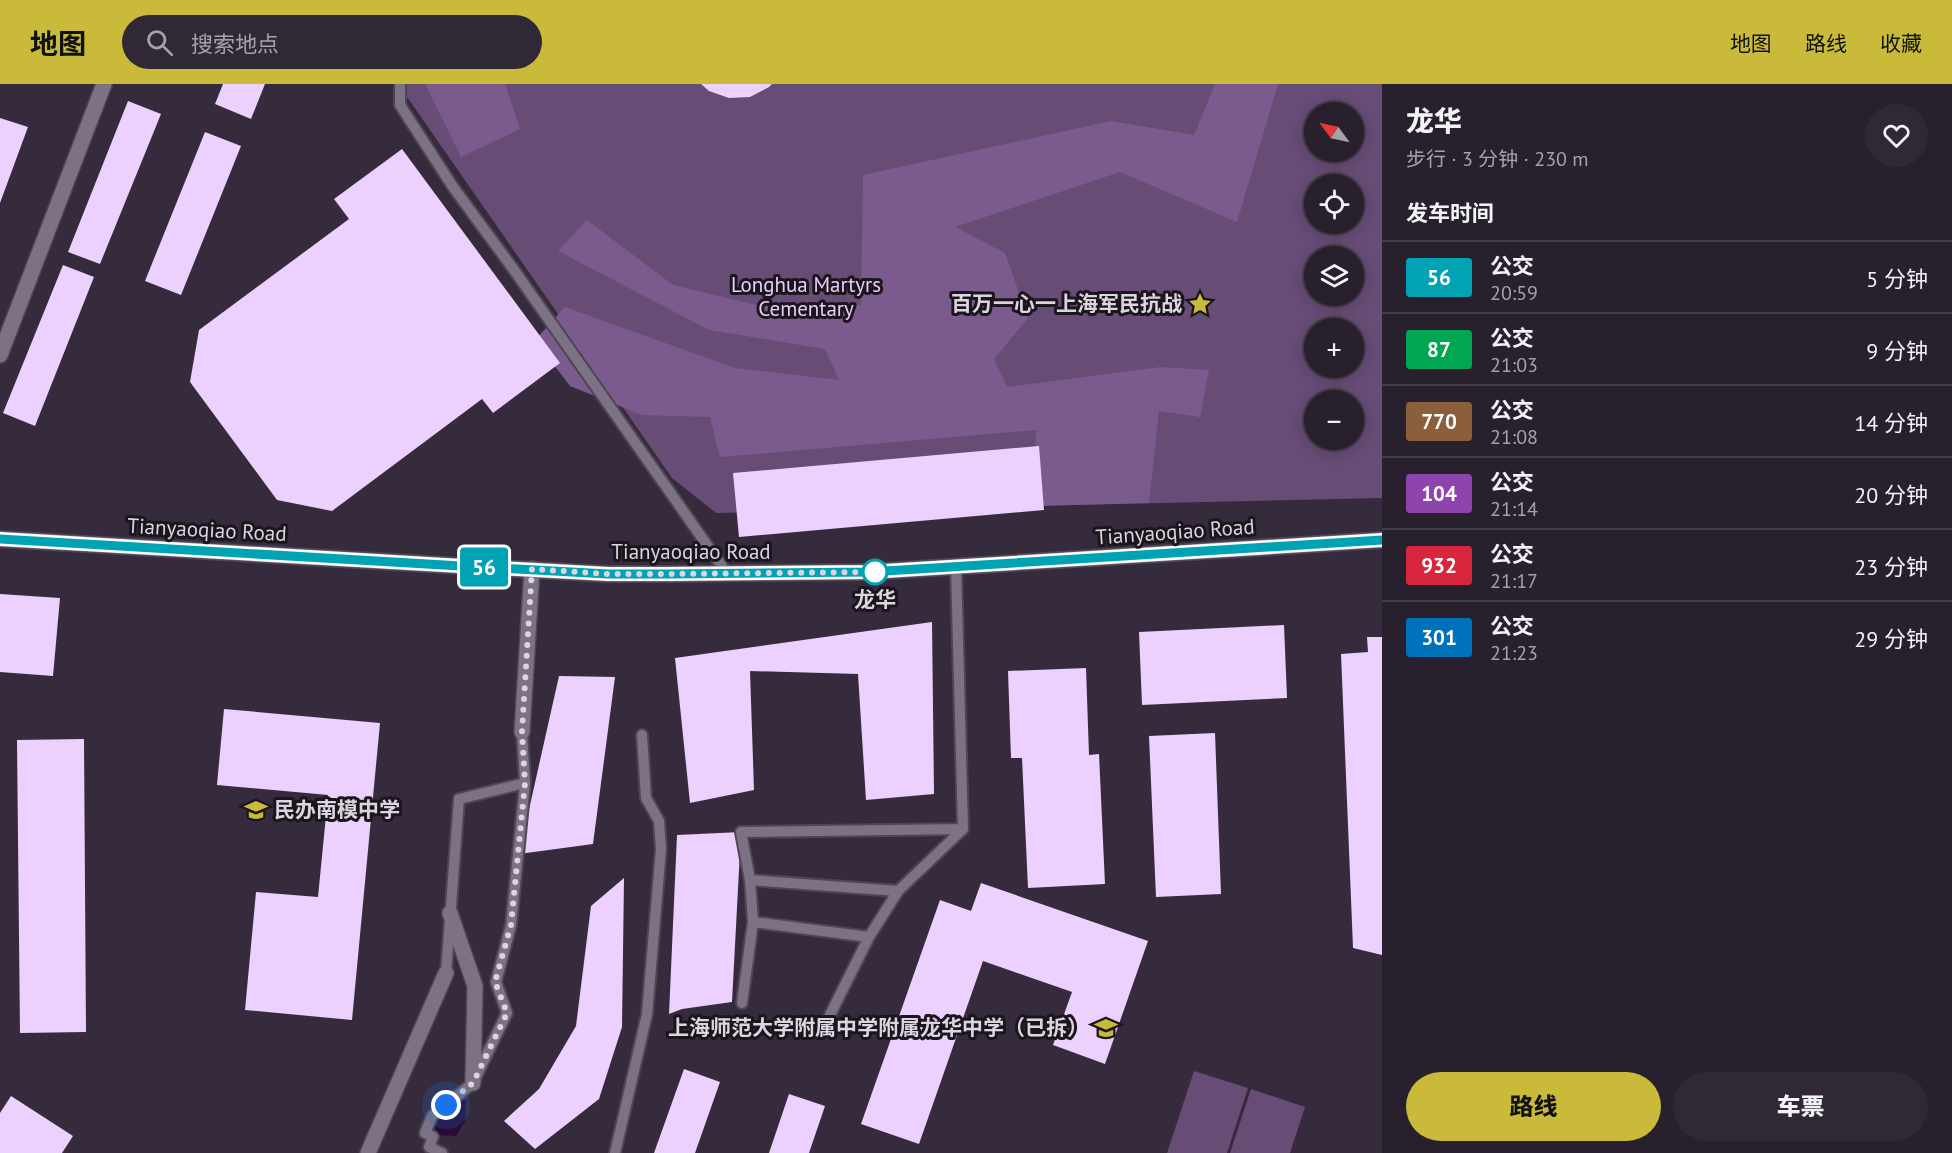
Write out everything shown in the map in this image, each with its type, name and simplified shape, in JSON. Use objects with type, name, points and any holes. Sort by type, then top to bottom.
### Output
[{"type":"street","points":[[0,356],[104,84]]},
{"type":"street","name":"Tianyaoqiao Road","points":[[0,539],[608,574],[869,572],[1382,540]]},
{"type":"street","points":[[522,732],[532,569]]},
{"type":"street","points":[[450,913],[475,986],[473,1083]]},
{"type":"street","points":[[368,1153],[446,973]]},
{"type":"lane","points":[[400,84],[400,105],[453,187],[726,572]]},
{"type":"lane","points":[[830,1015],[869,937],[898,891],[963,829],[956,567]]},
{"type":"lane","points":[[442,1153],[429,1147],[432,1137],[425,1133],[432,1116],[473,1083],[507,1013],[495,982],[511,925],[525,783],[522,732]]},
{"type":"lane","points":[[615,1153],[647,1014],[661,849],[658,821],[646,798],[642,735]]},
{"type":"lane","points":[[446,973],[459,799],[525,783]]},
{"type":"lane","points":[[742,1003],[753,922],[750,880],[741,832],[963,829]]},
{"type":"lane","points":[[750,880],[898,891]]},
{"type":"lane","points":[[753,922],[869,937]]},
{"type":"green space","name":"Longhua Martyrs Cementary","points":[[398,84],[1382,84],[1382,498],[716,513],[672,478]]},
{"type":"green space","points":[[1194,1071],[1248,1088],[1227,1153],[1167,1153]]},
{"type":"green space","points":[[1251,1089],[1305,1107],[1290,1153],[1230,1153]]},
{"type":"shaded area","points":[[425,84],[505,84],[520,129],[461,157]]},
{"type":"shaded area","points":[[1215,84],[1278,84],[1237,222],[1120,172],[955,227],[1005,253],[1028,318],[994,359],[1007,387],[1161,367],[1209,370],[1200,417],[1159,411],[1149,503],[1034,506],[1036,430],[720,457],[710,417],[642,415],[570,386],[535,340],[565,307],[735,368],[839,380],[825,349],[709,330],[558,251],[587,220],[673,285],[778,310],[861,305],[863,175],[1111,121],[1194,135]]},
{"type":"shaded area","points":[[456,1099],[466,1100],[465,1121],[456,1136],[435,1135],[438,1119]]},
{"type":"building","points":[[223,84],[265,84],[251,119],[215,104]]},
{"type":"building","points":[[701,84],[772,84],[750,97],[729,98],[709,91]]},
{"type":"building","points":[[128,101],[161,114],[100,264],[68,252]]},
{"type":"building","points":[[0,118],[28,127],[0,203]]},
{"type":"building","points":[[205,132],[241,146],[181,295],[145,281]]},
{"type":"building","points":[[402,149],[560,363],[493,413],[482,399],[332,511],[277,500],[190,382],[199,330],[349,219],[334,199]]},
{"type":"building","points":[[63,265],[94,277],[35,426],[3,413]]},
{"type":"building","points":[[1039,446],[1044,510],[739,537],[733,473]]},
{"type":"building","points":[[0,594],[60,598],[53,676],[0,672]]},
{"type":"building","points":[[932,622],[934,794],[866,800],[858,674],[750,671],[754,790],[690,803],[675,658]]},
{"type":"building","points":[[1284,625],[1287,698],[1142,705],[1139,632]]},
{"type":"building","points":[[1367,637],[1382,637],[1382,955],[1353,948],[1341,654],[1368,652]]},
{"type":"building","points":[[1086,668],[1089,755],[1099,754],[1105,884],[1028,888],[1022,758],[1011,758],[1008,671]]},
{"type":"building","points":[[559,676],[615,677],[593,844],[519,854]]},
{"type":"building","points":[[224,709],[380,723],[352,1020],[245,1010],[256,892],[318,897],[328,795],[217,785]]},
{"type":"building","points":[[1215,733],[1221,894],[1156,897],[1149,736]]},
{"type":"building","points":[[84,739],[86,1032],[20,1033],[17,740]]},
{"type":"building","points":[[741,832],[732,1002],[682,1009],[669,1014],[677,835]]},
{"type":"building","points":[[624,878],[622,1027],[599,1099],[535,1149],[504,1121],[539,1089],[576,1026],[591,906]]},
{"type":"building","points":[[981,883],[1148,941],[1105,1064],[1053,1045],[1072,992],[983,961],[919,1144],[861,1124],[940,900],[971,911]]},
{"type":"building","points":[[684,1069],[720,1082],[695,1153],[654,1153]]},
{"type":"building","points":[[789,1094],[825,1106],[809,1153],[769,1153]]},
{"type":"building","points":[[11,1096],[73,1136],[62,1153],[0,1153],[0,1113]]},
{"type":"bus line","name":"56","points":[[0,539],[608,574],[869,572],[1382,540]]},
{"type":"place","name":"百万一心一上海军民抗战","points":[[1200,304]]},
{"type":"place","name":"龙华","points":[[875,572]]},
{"type":"place","name":"民办南模中学","points":[[256,810]]},
{"type":"place","name":"上海师范大学附属中学附属龙华中学（已拆）","points":[[1106,1028]]},
{"type":"route","points":[[446,1105],[473,1083],[507,1013],[495,982],[511,925],[525,783],[522,732],[532,569],[608,574],[875,572]]}]
